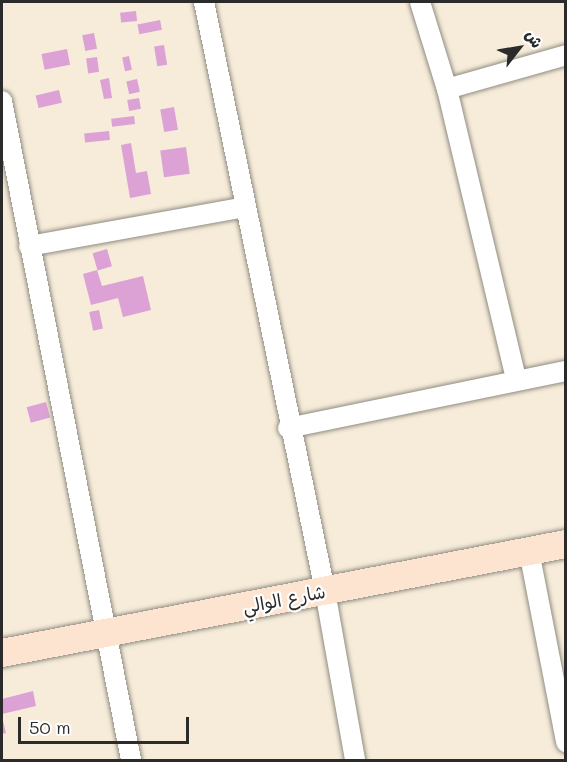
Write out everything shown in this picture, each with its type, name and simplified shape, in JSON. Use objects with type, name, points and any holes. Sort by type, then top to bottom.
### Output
[{"type":"main road","name":"شارع الوالي","points":[[2,653],[566,544]]},
{"type":"street","points":[[204,2],[288,428],[325,591],[355,760]]},
{"type":"street","points":[[420,2],[447,89],[516,378]]},
{"type":"street","points":[[447,89],[565,57]]},
{"type":"street","points":[[2,101],[131,760]]},
{"type":"street","points":[[29,246],[246,207]]},
{"type":"street","points":[[288,428],[516,378],[566,371]]},
{"type":"street","points":[[529,551],[566,742]]},
{"type":"building","points":[[136,11],[137,21],[121,23],[120,13]]},
{"type":"building","points":[[160,20],[162,30],[139,34],[137,24]]},
{"type":"building","points":[[94,33],[97,49],[85,51],[82,35]]},
{"type":"building","points":[[164,45],[167,65],[157,66],[154,47]]},
{"type":"building","points":[[67,49],[70,65],[45,70],[41,54]]},
{"type":"building","points":[[129,56],[132,70],[125,71],[122,57]]},
{"type":"building","points":[[97,57],[99,72],[88,73],[86,59]]},
{"type":"building","points":[[109,78],[112,98],[104,99],[100,80]]},
{"type":"building","points":[[137,79],[140,92],[129,94],[126,81]]},
{"type":"building","points":[[59,90],[62,103],[39,108],[36,95]]},
{"type":"building","points":[[139,98],[141,109],[129,111],[127,100]]},
{"type":"building","points":[[174,107],[178,130],[164,132],[160,109]]},
{"type":"building","points":[[134,116],[135,124],[112,127],[111,119]]},
{"type":"building","points":[[109,131],[110,140],[85,143],[84,134]]},
{"type":"building","points":[[131,143],[136,173],[147,171],[151,194],[130,198],[121,145]]},
{"type":"building","points":[[186,147],[190,174],[164,177],[160,151]]},
{"type":"building","points":[[107,249],[112,266],[98,270],[93,253]]},
{"type":"building","points":[[97,270],[102,286],[143,276],[151,310],[123,317],[118,298],[91,305],[83,274]]},
{"type":"building","points":[[99,310],[103,329],[93,331],[89,312]]},
{"type":"building","points":[[46,402],[50,417],[31,423],[27,407]]},
{"type":"building","points":[[33,691],[36,706],[2,714],[2,699]]},
{"type":"building","points":[[2,717],[6,733],[2,734]]}]
